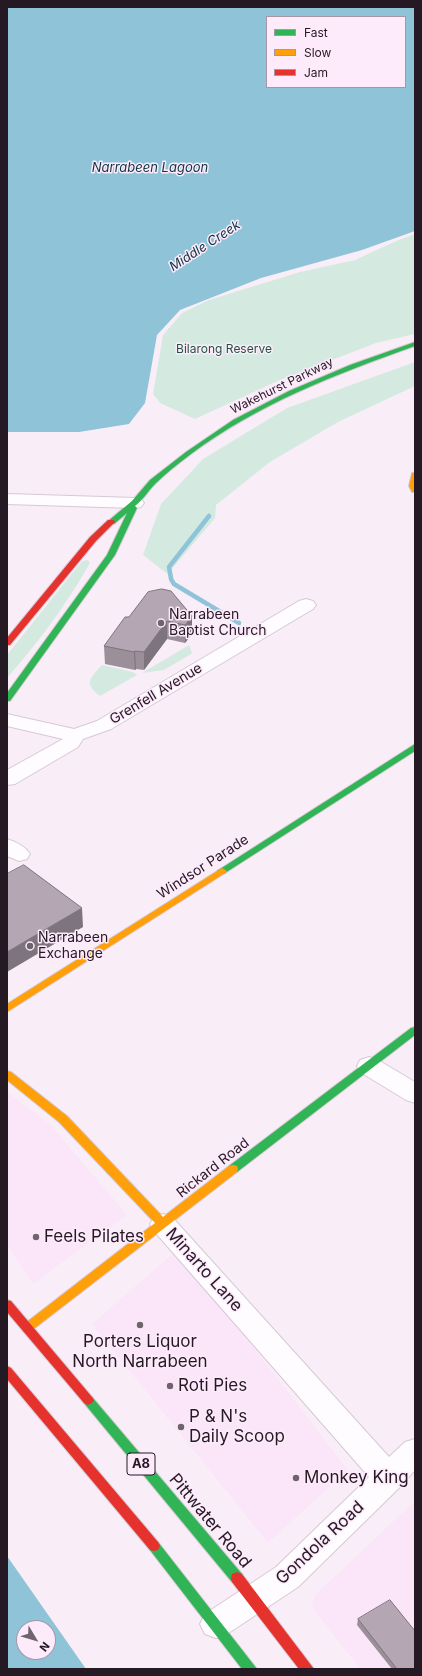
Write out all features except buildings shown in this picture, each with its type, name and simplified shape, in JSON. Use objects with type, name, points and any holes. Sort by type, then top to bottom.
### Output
[{"type":"main road","name":"Wakehurst Parkway","points":[[7,643],[80,555],[116,517],[135,503],[153,482],[170,467],[213,435],[262,406],[327,376],[415,344]]},
{"type":"main road","points":[[415,475],[413,486],[415,490]]},
{"type":"main road","name":"Wakehurst Parkway","points":[[7,699],[111,555],[135,503]]},
{"type":"main road","points":[[80,555],[111,555]]},
{"type":"main road","name":"Windsor Parade","points":[[7,1009],[415,747]]},
{"type":"main road","name":"Rickard Road","points":[[27,1328],[415,1030]]},
{"type":"main road","name":"Minarto Lane","points":[[7,1075],[63,1119],[163,1224]]},
{"type":"main road","name":"Pittwater Road","points":[[7,1304],[254,1599],[307,1669]]},
{"type":"main road","points":[[7,1371],[142,1530],[250,1669]]},
{"type":"street","points":[[7,499],[135,503]]},
{"type":"street","name":"Grenfell Avenue","points":[[7,779],[72,743],[75,736],[104,725],[306,605]]},
{"type":"street","points":[[7,720],[75,736]]},
{"type":"street","points":[[369,1066],[415,1094]]},
{"type":"street","name":"Minarto Lane","points":[[163,1224],[389,1478]]},
{"type":"street","name":"Gondola Road","points":[[216,1624],[287,1577],[415,1451]]},
{"type":"shaded area","points":[[7,1092],[50,1124],[127,1215],[33,1284],[7,1245]]},
{"type":"shaded area","points":[[178,1249],[348,1470],[268,1543],[92,1324]]},
{"type":"shaded area","points":[[415,1501],[415,1669],[360,1669],[314,1610],[312,1601],[317,1593]]},
{"type":"green space","name":"Bilarong Reserve","points":[[415,234],[415,334],[376,343],[280,380],[195,419],[160,403],[153,394],[163,335],[182,313],[209,300],[300,272],[355,260]]},
{"type":"green space","points":[[415,362],[415,386],[338,422],[270,462],[216,505],[215,518],[172,569],[174,579],[143,555],[161,504],[203,459],[287,408]]},
{"type":"green space","points":[[88,560],[90,563],[62,608],[30,651],[7,678],[7,655],[82,561]]},
{"type":"green space","points":[[189,645],[191,654],[164,670],[142,673]]},
{"type":"green space","points":[[102,665],[133,672],[137,675],[100,696],[91,688],[90,680]]},
{"type":"water","name":"Narrabeen Lagoon","points":[[7,7],[415,7],[415,231],[362,250],[261,278],[180,310],[157,335],[145,403],[129,424],[79,432],[7,432]]},
{"type":"water","points":[[7,1556],[52,1620],[16,1620],[16,1660],[56,1660],[56,1626],[86,1669],[7,1669]]},
{"type":"waterway","points":[[209,516],[169,567],[171,579],[174,584],[239,623]]},
{"type":"traffic: fast","points":[[111,522],[135,503],[153,482],[188,453],[235,421],[291,392],[352,366],[415,344]]},
{"type":"traffic: fast","points":[[7,699],[111,555],[133,508]]},
{"type":"traffic: fast","points":[[222,871],[415,747]]},
{"type":"traffic: fast","points":[[233,1169],[415,1030]]},
{"type":"traffic: fast","points":[[88,1400],[237,1578]]},
{"type":"traffic: fast","points":[[154,1546],[250,1669]]},
{"type":"traffic: slow","points":[[415,475],[413,486],[415,490]]},
{"type":"traffic: slow","points":[[7,1009],[222,871]]},
{"type":"traffic: slow","points":[[7,1075],[63,1119],[163,1224]]},
{"type":"traffic: slow","points":[[27,1328],[233,1169]]},
{"type":"traffic: jam","points":[[7,643],[93,539],[111,522]]},
{"type":"traffic: jam","points":[[7,1304],[88,1400]]},
{"type":"traffic: jam","points":[[7,1371],[154,1546]]},
{"type":"traffic: jam","points":[[237,1578],[307,1669]]},
{"type":"place","name":"Narrabeen Baptist Church","points":[[161,623]]},
{"type":"place","name":"Narrabeen Exchange","points":[[30,946]]},
{"type":"place","name":"Feels Pilates","points":[[36,1237]]},
{"type":"place","name":"Porters Liquor North Narrabeen","points":[[140,1325]]},
{"type":"place","name":"Roti Pies","points":[[170,1386]]},
{"type":"place","name":"P & N's Daily Scoop","points":[[181,1427]]},
{"type":"place","name":"Monkey King","points":[[296,1478]]},
{"type":"water label","name":"Middle Creek","points":[[205,246]]}]
